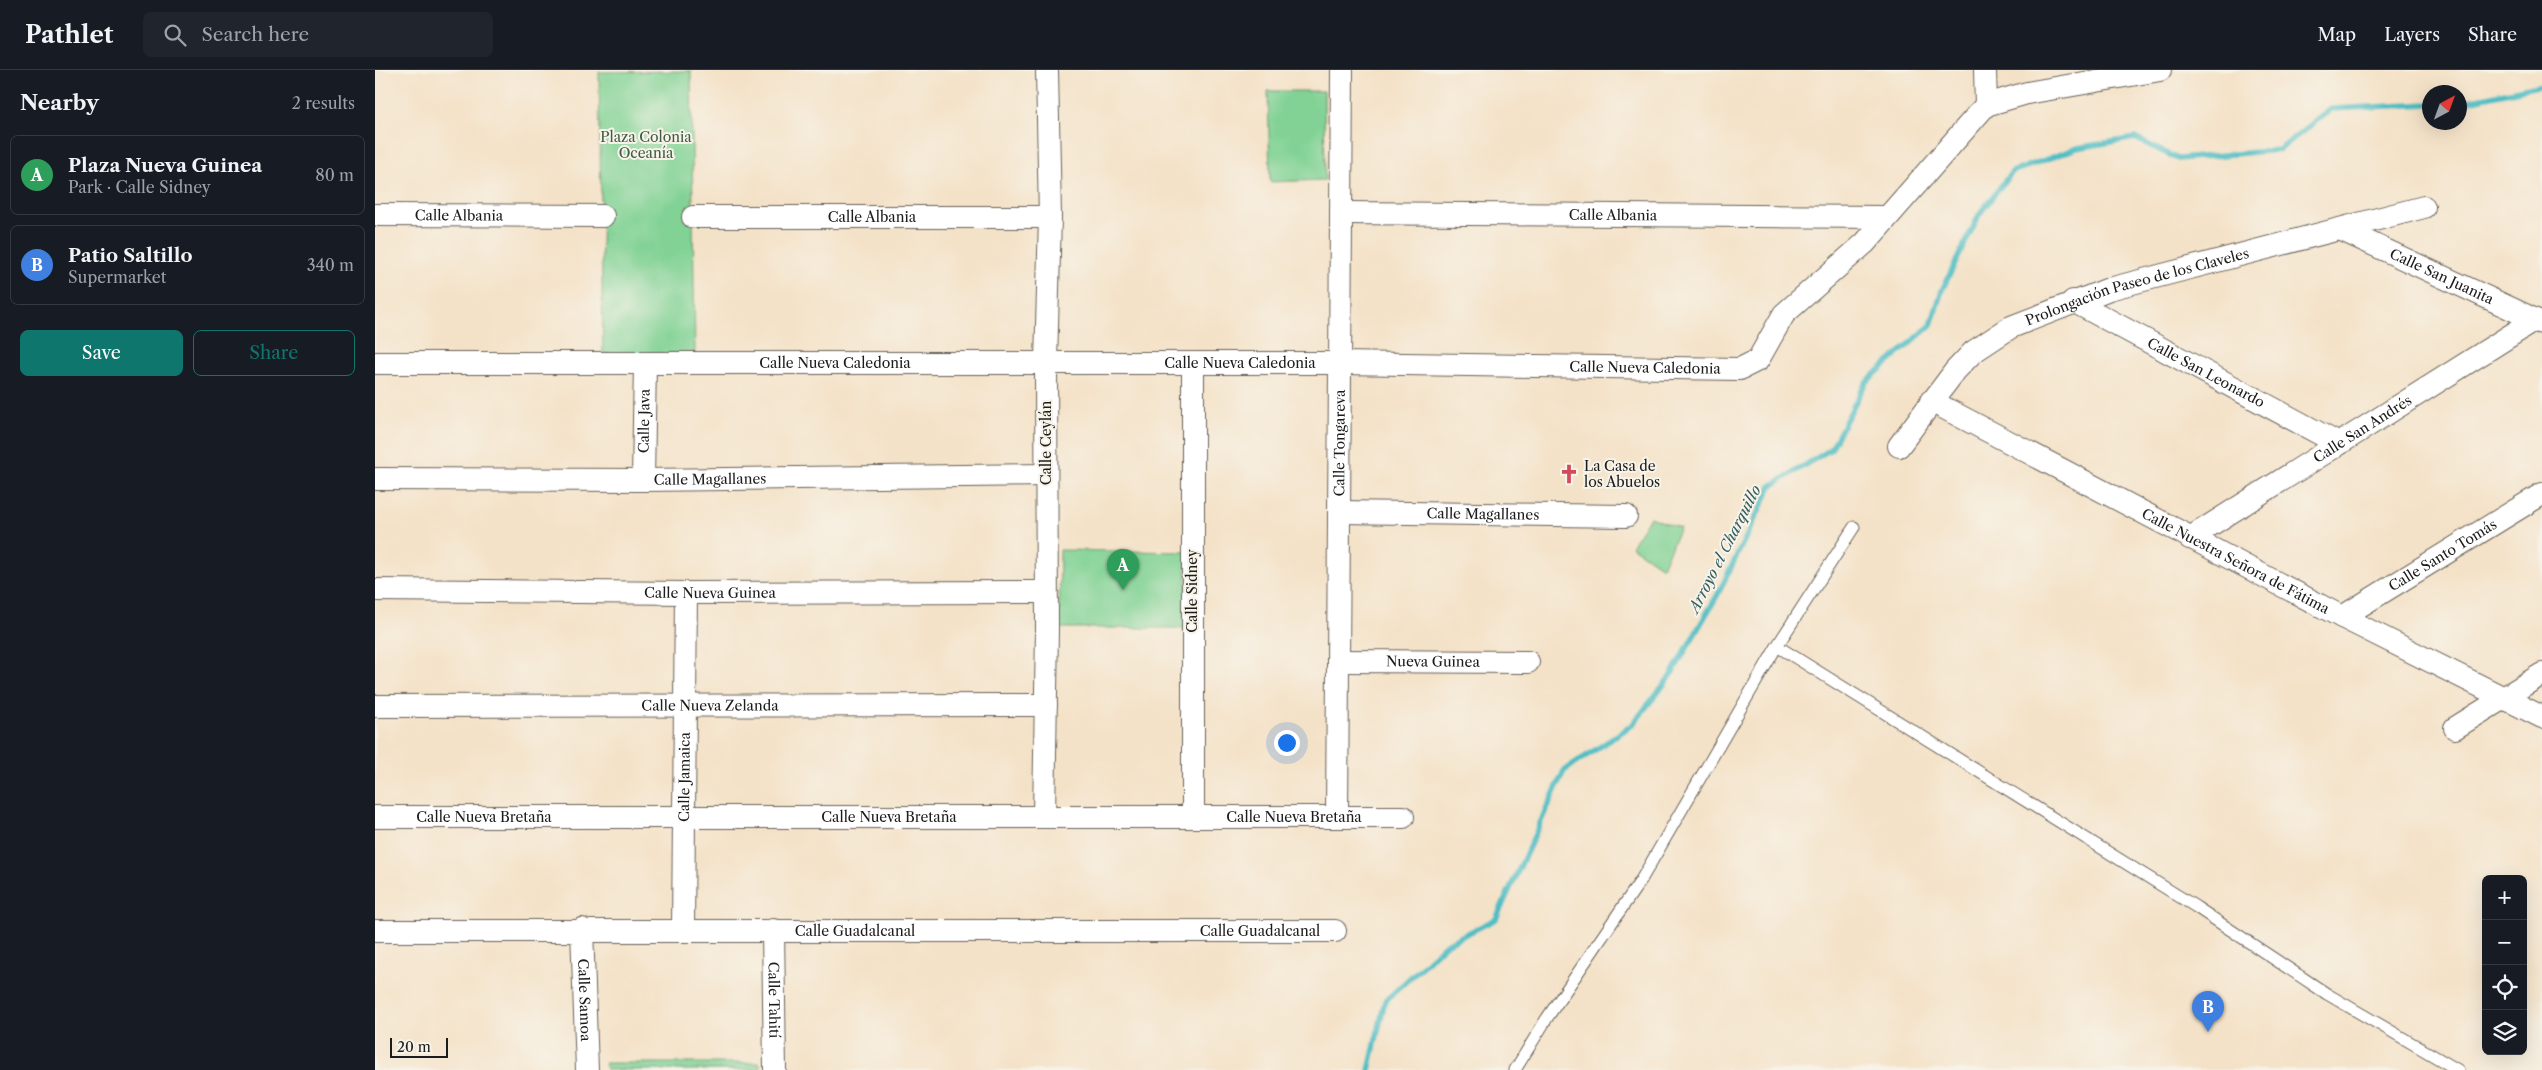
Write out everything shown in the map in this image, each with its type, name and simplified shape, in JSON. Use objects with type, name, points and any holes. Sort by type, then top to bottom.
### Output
[{"type":"street","name":"Calle Ceylán","points":[[1044,817],[1046,705],[1045,475],[1050,217],[1047,70]]},
{"type":"street","name":"Calle Tongareva","points":[[1337,817],[1342,70]]},
{"type":"street","points":[[1985,70],[1985,105],[2107,74],[2160,70]]},
{"type":"street","name":"Calle Nueva Caledonia","points":[[375,363],[1340,363],[1740,369],[1758,360],[1784,314],[1865,243],[1985,105]]},
{"type":"street","name":"Prolongación Paseo de los Claveles","points":[[1899,446],[1931,400],[1955,371],[1991,338],[2011,327],[2073,302],[2148,278],[2424,208]]},
{"type":"street","name":"Calle Albania","points":[[1341,214],[1887,217]]},
{"type":"street","name":"Calle Albania","points":[[375,215],[603,216]]},
{"type":"street","name":"Calle Albania","points":[[693,217],[1050,217]]},
{"type":"street","name":"Calle San Juanita","points":[[2342,230],[2539,321]]},
{"type":"street","name":"Calle San Leonardo","points":[[2073,302],[2339,444]]},
{"type":"street","name":"Calle San Andrés","points":[[2190,538],[2539,321]]},
{"type":"street","name":"Calle Java","points":[[643,480],[645,363]]},
{"type":"street","name":"Calle Sidney","points":[[1193,364],[1193,817]]},
{"type":"street","name":"Calle Nuestra Señora de Fátima","points":[[1931,400],[2342,617],[2542,717]]},
{"type":"street","name":"Calle Magallanes","points":[[375,479],[643,480],[1045,475]]},
{"type":"street","name":"Calle Santo Tomás","points":[[2342,617],[2542,494]]},
{"type":"street","name":"Calle Magallanes","points":[[1339,512],[1626,516]]},
{"type":"street","name":"Calle Nueva Guinea","points":[[375,590],[686,593],[1046,592]]},
{"type":"street","name":"Calle Jamaica","points":[[683,929],[686,593]]},
{"type":"street","name":"Nueva Guinea","points":[[1338,661],[1528,662]]},
{"type":"street","points":[[2455,728],[2542,674]]},
{"type":"street","name":"Calle Nueva Zelanda","points":[[375,706],[1046,705]]},
{"type":"street","name":"Calle Nueva Bretaña","points":[[375,818],[1403,817]]},
{"type":"street","name":"Calle Samoa","points":[[582,929],[587,1070]]},
{"type":"street","name":"Calle Guadalcanal","points":[[375,931],[683,929],[1335,932]]},
{"type":"street","name":"Calle Tahití","points":[[773,930],[775,1070]]},
{"type":"lane","points":[[1515,1070],[1547,1018],[1637,888],[1777,646],[1854,527]]},
{"type":"lane","points":[[1777,646],[2196,907],[2327,994],[2458,1070]]},
{"type":"green space","name":"Plaza Colonia Oceanía","points":[[691,71],[695,353],[603,354],[599,72]]},
{"type":"green space","points":[[1268,91],[1324,91],[1325,180],[1270,182]]},
{"type":"green space","points":[[1650,517],[1680,528],[1662,567],[1631,546]]},
{"type":"green space","points":[[1060,550],[1186,552],[1187,628],[1059,628]]},
{"type":"green space","points":[[605,1063],[760,1063],[760,1070],[606,1070]]},
{"type":"waterway","name":"Arroyo el Charquillo","points":[[2467,101],[2542,85]]},
{"type":"waterway","name":"Arroyo el Charquillo","points":[[1369,1070],[1385,1001],[1446,944],[1496,919],[1564,771],[1632,725],[1670,677],[1718,594],[1771,486],[1831,449],[1866,382],[1931,325],[1942,290],[1980,213],[2012,172],[2077,148],[2135,138],[2178,159],[2279,150],[2331,109],[2422,104]]},
{"type":"place","name":"La Casa de los Abuelos","points":[[1569,474]]},
{"type":"place","name":"Plaza Nueva Guinea","points":[[1123,590]]},
{"type":"place","name":"Patio Saltillo","points":[[2208,1032]]}]
